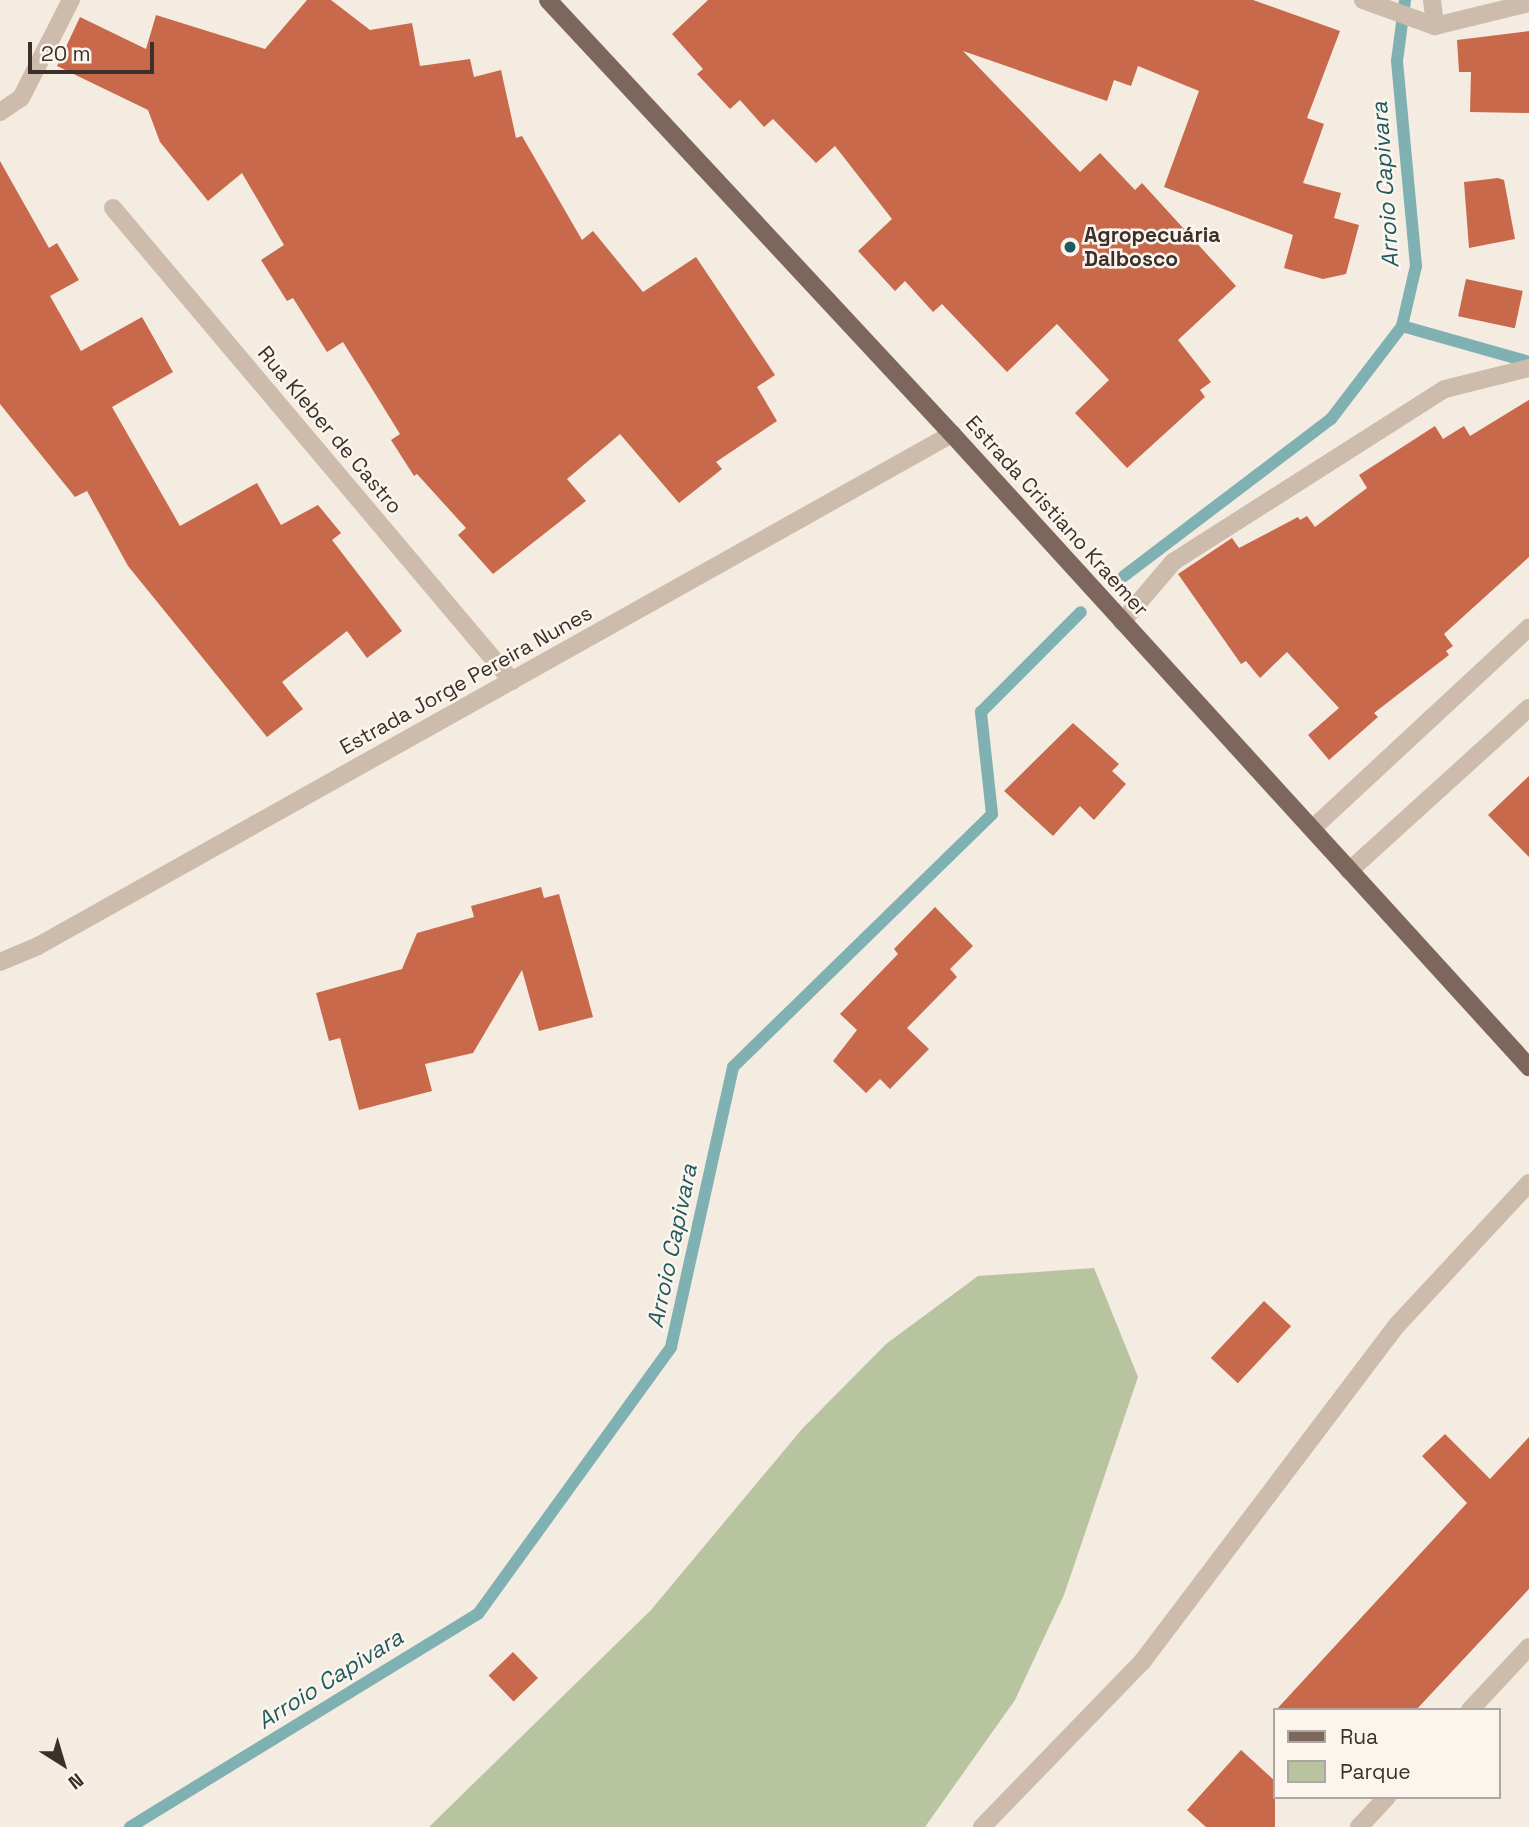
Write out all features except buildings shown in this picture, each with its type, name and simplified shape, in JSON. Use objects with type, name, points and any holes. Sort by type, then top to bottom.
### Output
[{"type":"main road","name":"Estrada Cristiano Kraemer","points":[[548,0],[952,434],[1529,1067]]},
{"type":"street","points":[[0,112],[21,98],[71,0]]},
{"type":"street","points":[[1363,0],[1435,26],[1529,3]]},
{"type":"street","points":[[1432,0],[1435,26]]},
{"type":"street","name":"Rua Kleber de Castro","points":[[113,208],[512,681]]},
{"type":"street","points":[[1122,622],[1173,562],[1444,389],[1529,368]]},
{"type":"street","name":"Estrada Jorge Pereira Nunes","points":[[0,962],[37,946],[952,434]]},
{"type":"street","points":[[1312,829],[1529,627]]},
{"type":"street","points":[[1349,871],[1529,708]]},
{"type":"street","points":[[982,1827],[1142,1662],[1398,1324],[1529,1183]]},
{"type":"street","points":[[1472,1708],[1529,1647]]},
{"type":"street","points":[[1361,1827],[1385,1799]]},
{"type":"green space","points":[[1094,1268],[1138,1377],[1064,1595],[1015,1700],[925,1827],[429,1827],[651,1610],[802,1429],[886,1344],[978,1276]]},
{"type":"waterway","name":"Arroio Capivara","points":[[1124,576],[1331,419],[1402,326],[1416,266],[1397,61],[1405,0]]},
{"type":"waterway","points":[[1402,326],[1529,362]]},
{"type":"waterway","name":"Arroio Capivara","points":[[130,1827],[478,1614],[671,1347],[733,1067],[992,814],[981,712],[1081,612]]},
{"type":"place","name":"Agropecuária Dalbosco","points":[[1070,247]]}]
